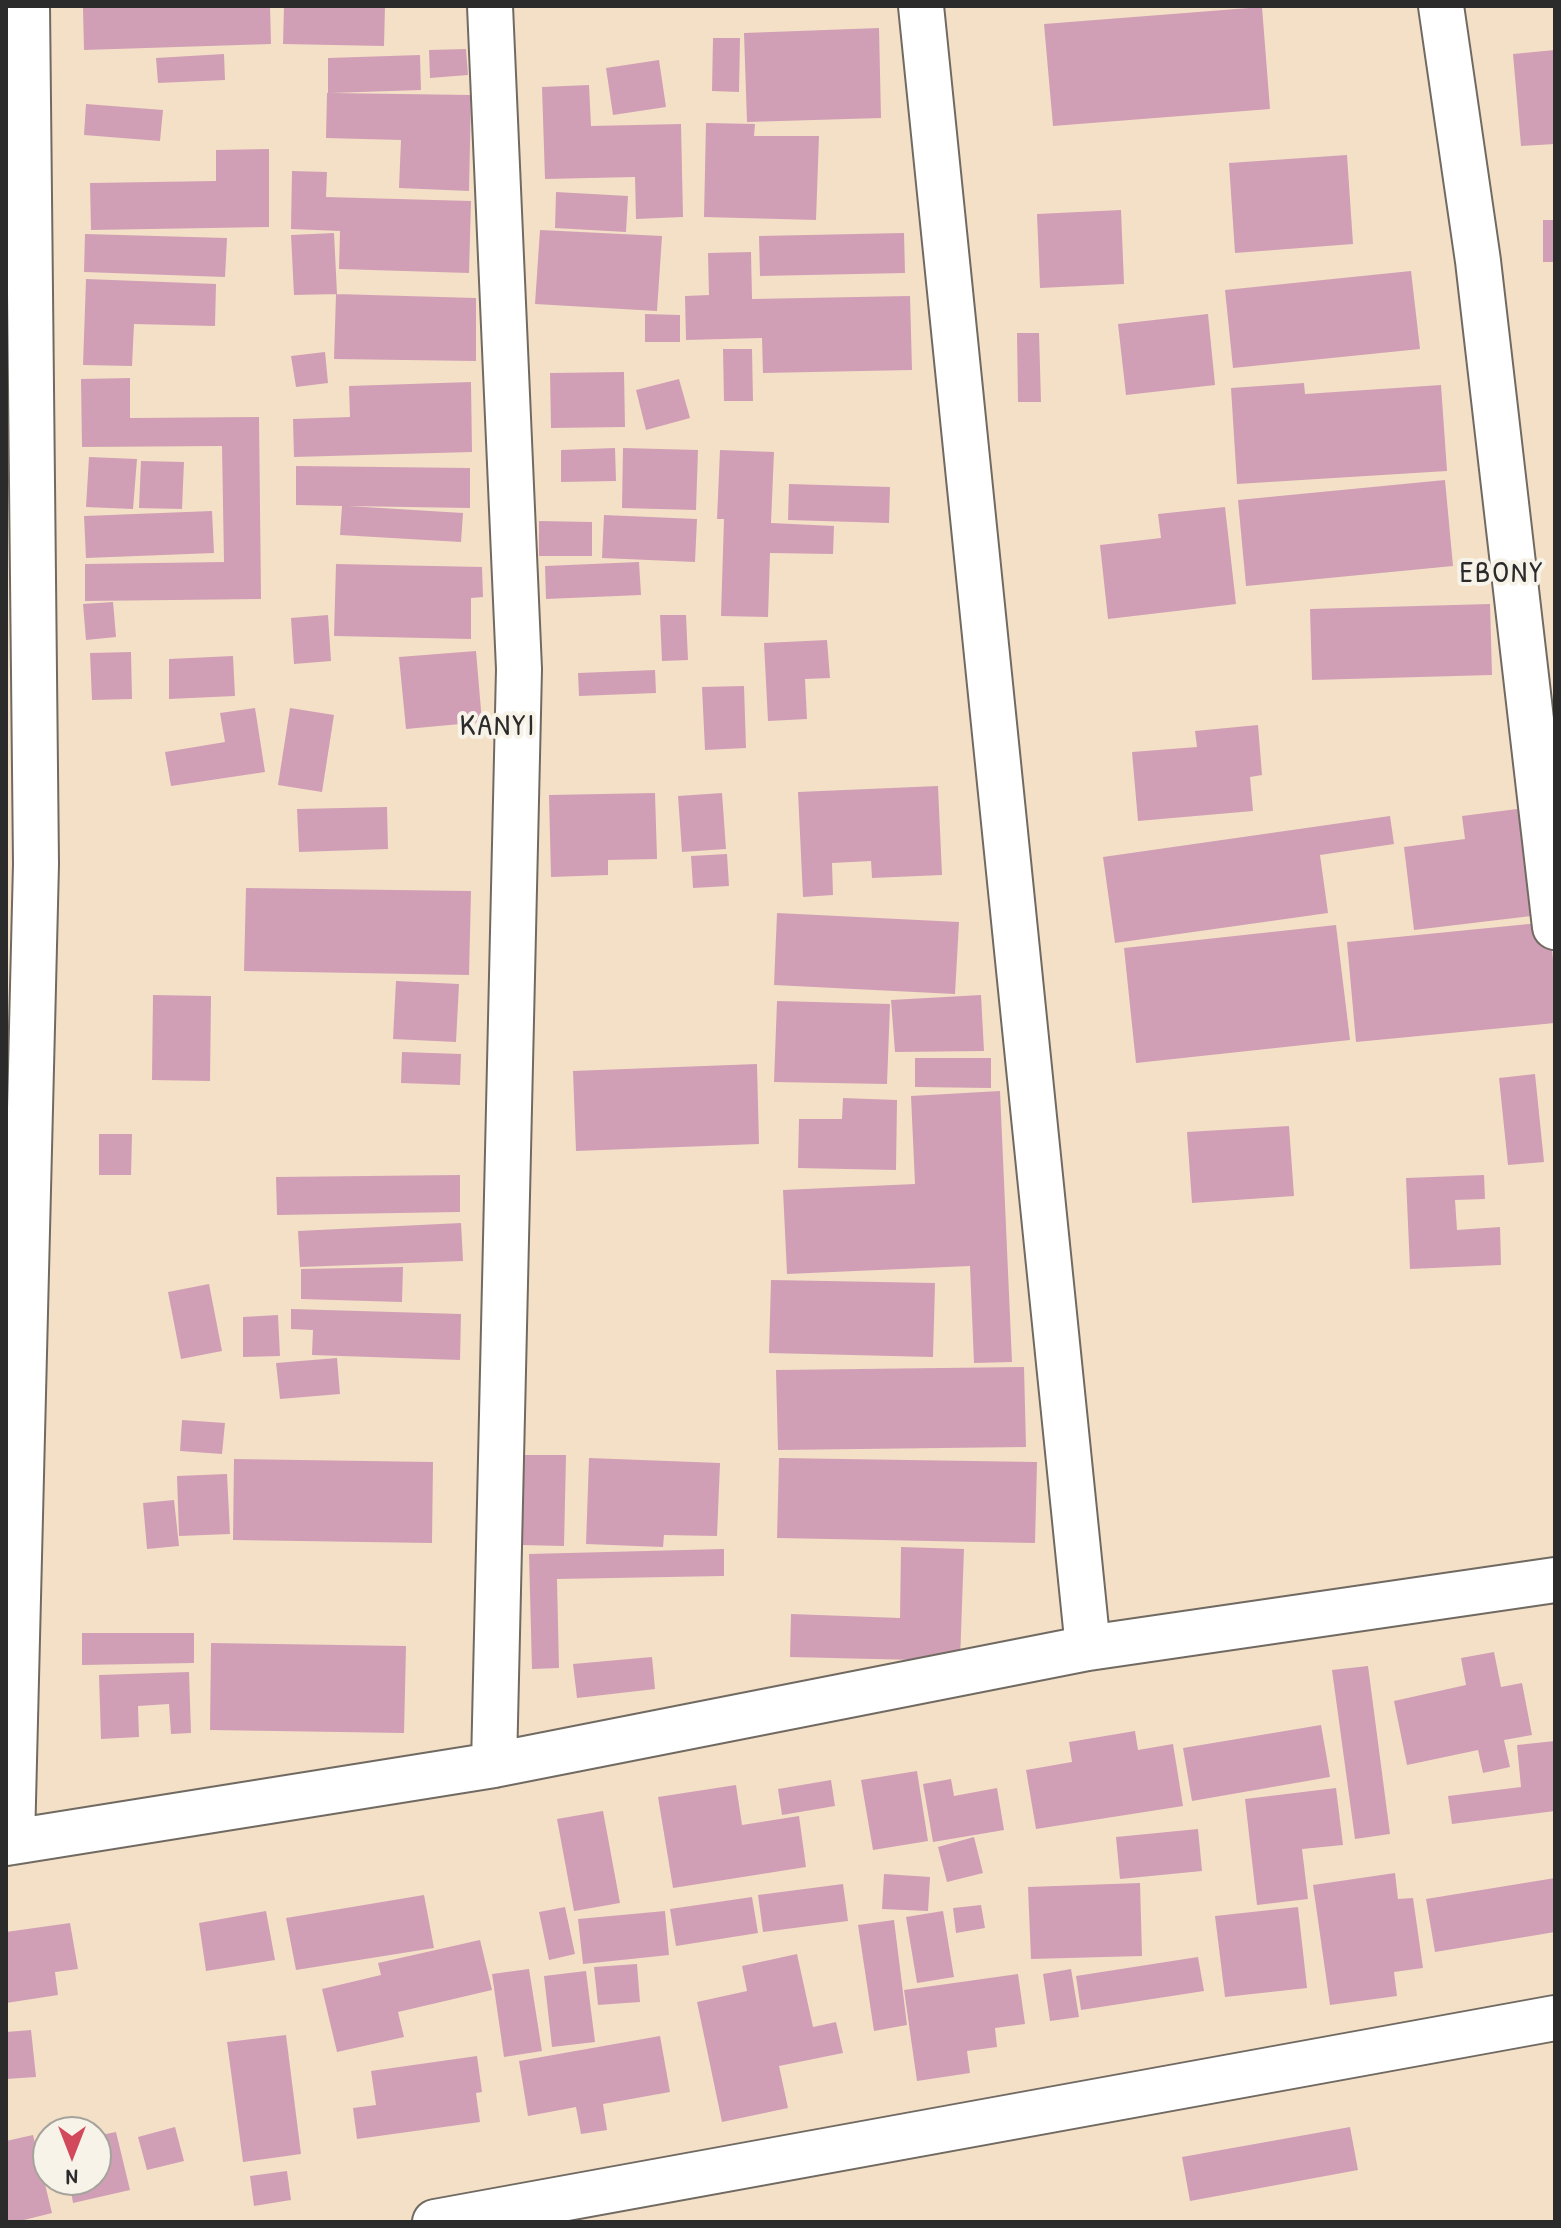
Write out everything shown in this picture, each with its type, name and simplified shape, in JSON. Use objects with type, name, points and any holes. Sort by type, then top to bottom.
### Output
[{"type":"street","points":[[27,6],[21,864],[9,1842],[494,1765],[1088,1648],[1555,1580]]},
{"type":"street","points":[[490,6],[519,669],[494,1765]]},
{"type":"street","points":[[921,6],[1088,1648]]},
{"type":"street","points":[[1441,6],[1478,261],[1555,927]]},
{"type":"street","points":[[435,2222],[1555,2018]]},
{"type":"building","points":[[270,6],[271,44],[84,50],[83,8]]},
{"type":"building","points":[[284,6],[385,6],[384,46],[283,44]]},
{"type":"building","points":[[1262,7],[1270,109],[1053,126],[1044,24]]},
{"type":"building","points":[[879,28],[881,118],[747,122],[744,33]]},
{"type":"building","points":[[713,38],[740,38],[739,92],[712,91]]},
{"type":"building","points":[[466,49],[468,75],[430,78],[429,50]]},
{"type":"building","points":[[1555,50],[1555,144],[1521,146],[1513,54]]},
{"type":"building","points":[[224,54],[225,80],[158,83],[156,58]]},
{"type":"building","points":[[420,55],[421,90],[331,93],[471,95],[469,191],[399,188],[401,140],[326,138],[328,58]]},
{"type":"building","points":[[659,60],[666,107],[613,115],[606,68]]},
{"type":"building","points":[[589,85],[591,126],[681,124],[683,217],[636,219],[635,177],[545,179],[542,87]]},
{"type":"building","points":[[86,104],[163,110],[160,141],[84,135]]},
{"type":"building","points":[[706,123],[755,124],[754,136],[819,136],[816,220],[704,217]]},
{"type":"building","points":[[269,149],[269,227],[91,230],[90,183],[216,181],[216,150]]},
{"type":"building","points":[[1347,155],[1353,244],[1235,253],[1229,163]]},
{"type":"building","points":[[292,171],[327,172],[326,197],[471,201],[469,273],[339,269],[340,231],[291,229]]},
{"type":"building","points":[[556,192],[628,196],[626,232],[555,228]]},
{"type":"building","points":[[1121,210],[1124,284],[1040,288],[1037,214]]},
{"type":"building","points":[[1543,220],[1555,220],[1555,262],[1543,262]]},
{"type":"building","points":[[540,230],[662,236],[657,311],[535,304]]},
{"type":"building","points":[[334,233],[337,294],[294,295],[291,235]]},
{"type":"building","points":[[904,233],[905,273],[760,276],[759,236]]},
{"type":"building","points":[[85,234],[227,238],[225,277],[84,272]]},
{"type":"building","points":[[751,252],[752,299],[910,296],[912,370],[763,373],[762,338],[686,340],[685,296],[709,295],[708,253]]},
{"type":"building","points":[[1411,271],[1420,349],[1233,368],[1225,290]]},
{"type":"building","points":[[86,279],[216,284],[215,326],[134,324],[132,366],[83,365]]},
{"type":"building","points":[[336,294],[476,298],[476,361],[334,359]]},
{"type":"building","points":[[645,314],[680,315],[680,342],[645,342]]},
{"type":"building","points":[[1208,314],[1215,385],[1126,395],[1118,324]]},
{"type":"building","points":[[1017,333],[1039,333],[1041,402],[1018,402]]},
{"type":"building","points":[[723,349],[752,349],[753,401],[724,401]]},
{"type":"building","points":[[325,352],[328,383],[296,387],[291,356]]},
{"type":"building","points":[[624,372],[625,427],[551,428],[550,373]]},
{"type":"building","points":[[130,378],[130,418],[259,417],[261,599],[85,601],[85,564],[224,562],[222,446],[82,447],[81,379]]},
{"type":"building","points":[[679,379],[690,418],[646,430],[636,390]]},
{"type":"building","points":[[471,382],[472,452],[294,457],[293,419],[350,417],[349,386]]},
{"type":"building","points":[[1304,383],[1305,394],[1441,385],[1447,471],[1237,484],[1231,388]]},
{"type":"building","points":[[615,448],[616,481],[561,482],[561,450]]},
{"type":"building","points":[[623,448],[698,450],[696,510],[622,508]]},
{"type":"building","points":[[720,450],[774,452],[771,523],[834,526],[833,554],[770,553],[768,617],[721,616],[724,519],[717,519]]},
{"type":"building","points":[[89,457],[137,459],[133,509],[86,507]]},
{"type":"building","points":[[141,461],[184,462],[182,509],[139,508]]},
{"type":"building","points":[[296,466],[470,468],[470,508],[348,506],[463,513],[461,542],[340,535],[342,506],[296,505]]},
{"type":"building","points":[[1445,480],[1453,566],[1246,586],[1238,500]]},
{"type":"building","points":[[789,484],[890,487],[889,523],[788,520]]},
{"type":"building","points":[[1225,507],[1236,604],[1108,619],[1100,545],[1161,538],[1158,514]]},
{"type":"building","points":[[212,511],[214,553],[86,558],[84,516]]},
{"type":"building","points":[[604,515],[697,519],[695,562],[602,558]]},
{"type":"building","points":[[539,521],[592,522],[592,556],[539,556]]},
{"type":"building","points":[[639,562],[641,595],[546,599],[545,566]]},
{"type":"building","points":[[336,564],[482,567],[483,597],[471,598],[471,639],[334,636]]},
{"type":"building","points":[[113,602],[116,637],[86,640],[83,604]]},
{"type":"building","points":[[1490,604],[1492,675],[1312,680],[1310,609]]},
{"type":"building","points":[[328,615],[331,661],[294,664],[291,618]]},
{"type":"building","points":[[660,615],[686,615],[688,660],[662,661]]},
{"type":"building","points":[[827,640],[830,678],[805,679],[807,719],[768,721],[764,643]]},
{"type":"building","points":[[476,651],[482,722],[406,729],[399,657]]},
{"type":"building","points":[[131,652],[132,699],[92,700],[90,653]]},
{"type":"building","points":[[233,656],[235,696],[169,699],[169,659]]},
{"type":"building","points":[[655,670],[656,693],[579,696],[578,673]]},
{"type":"building","points":[[744,686],[746,748],[705,750],[702,687]]},
{"type":"building","points":[[255,708],[265,772],[171,786],[165,752],[225,742],[220,713]]},
{"type":"building","points":[[290,708],[334,715],[322,792],[278,785]]},
{"type":"building","points":[[1258,725],[1262,775],[1250,777],[1253,811],[1138,821],[1132,752],[1197,747],[1195,731]]},
{"type":"building","points":[[938,786],[942,875],[872,878],[871,861],[832,863],[833,895],[803,897],[798,792]]},
{"type":"building","points":[[655,793],[657,859],[608,860],[608,875],[551,877],[549,795]]},
{"type":"building","points":[[722,793],[726,849],[682,852],[678,796]]},
{"type":"building","points":[[387,807],[388,849],[299,852],[297,809]]},
{"type":"building","points":[[1533,807],[1548,914],[1414,930],[1404,847],[1465,839],[1462,816]]},
{"type":"building","points":[[1390,816],[1394,844],[1320,855],[1328,913],[1115,943],[1103,857]]},
{"type":"building","points":[[727,854],[729,886],[693,888],[691,856]]},
{"type":"building","points":[[246,888],[471,891],[469,975],[244,971]]},
{"type":"building","points":[[777,913],[959,922],[955,994],[774,985]]},
{"type":"building","points":[[1549,922],[1555,978],[1555,1023],[1356,1042],[1347,942]]},
{"type":"building","points":[[1336,925],[1350,1040],[1136,1063],[1124,948]]},
{"type":"building","points":[[396,981],[459,984],[456,1042],[393,1039]]},
{"type":"building","points":[[153,995],[211,996],[210,1081],[152,1080]]},
{"type":"building","points":[[981,995],[984,1051],[895,1052],[891,1000]]},
{"type":"building","points":[[777,1001],[890,1004],[887,1084],[774,1082]]},
{"type":"building","points":[[402,1052],[461,1054],[460,1085],[401,1083]]},
{"type":"building","points":[[915,1058],[991,1058],[991,1088],[915,1087]]},
{"type":"building","points":[[757,1064],[759,1144],[576,1151],[573,1071]]},
{"type":"building","points":[[1535,1074],[1544,1162],[1508,1165],[1499,1078]]},
{"type":"building","points":[[1000,1091],[1012,1362],[974,1363],[970,1266],[787,1274],[783,1190],[915,1184],[911,1096]]},
{"type":"building","points":[[843,1098],[897,1100],[896,1170],[798,1168],[799,1119],[842,1119]]},
{"type":"building","points":[[1289,1126],[1294,1196],[1192,1203],[1187,1132]]},
{"type":"building","points":[[99,1134],[132,1134],[131,1175],[99,1175]]},
{"type":"building","points":[[460,1175],[460,1212],[277,1215],[276,1177]]},
{"type":"building","points":[[1484,1175],[1485,1199],[1455,1200],[1457,1230],[1500,1227],[1501,1265],[1410,1269],[1406,1178]]},
{"type":"building","points":[[461,1223],[463,1261],[300,1267],[298,1231]]},
{"type":"building","points":[[403,1267],[402,1302],[301,1299],[301,1269]]},
{"type":"building","points":[[771,1280],[935,1283],[933,1357],[769,1353]]},
{"type":"building","points":[[209,1284],[222,1351],[181,1359],[168,1292]]},
{"type":"building","points":[[291,1309],[461,1314],[460,1360],[312,1355],[313,1330],[291,1329]]},
{"type":"building","points":[[278,1315],[280,1356],[243,1357],[243,1317]]},
{"type":"building","points":[[337,1358],[340,1394],[280,1399],[276,1363]]},
{"type":"building","points":[[1024,1367],[1026,1447],[778,1450],[776,1370]]},
{"type":"building","points":[[182,1420],[225,1423],[222,1454],[180,1451]]},
{"type":"building","points":[[522,1455],[566,1455],[564,1546],[521,1545]]},
{"type":"building","points":[[589,1458],[720,1463],[717,1536],[664,1535],[663,1547],[586,1544]]},
{"type":"building","points":[[779,1458],[1037,1462],[1035,1543],[777,1538]]},
{"type":"building","points":[[234,1459],[433,1462],[432,1543],[233,1540]]},
{"type":"building","points":[[227,1474],[230,1534],[179,1536],[177,1476]]},
{"type":"building","points":[[174,1500],[179,1546],[147,1549],[143,1503]]},
{"type":"building","points":[[901,1547],[964,1549],[960,1661],[790,1657],[791,1614],[900,1618]]},
{"type":"building","points":[[724,1549],[724,1576],[557,1579],[559,1668],[532,1669],[529,1554]]},
{"type":"building","points":[[82,1633],[194,1633],[194,1663],[82,1665]]},
{"type":"building","points":[[211,1643],[406,1646],[404,1733],[210,1730]]},
{"type":"building","points":[[1494,1652],[1501,1687],[1522,1683],[1532,1735],[1504,1740],[1510,1767],[1483,1773],[1478,1750],[1407,1765],[1394,1701],[1466,1685],[1461,1658]]},
{"type":"building","points":[[652,1657],[655,1689],[577,1698],[573,1664]]},
{"type":"building","points":[[1368,1666],[1390,1834],[1355,1839],[1332,1670]]},
{"type":"building","points":[[189,1672],[191,1733],[171,1734],[169,1704],[138,1706],[139,1737],[101,1739],[99,1675]]},
{"type":"building","points":[[1321,1725],[1330,1777],[1192,1801],[1183,1748]]},
{"type":"building","points":[[1135,1731],[1138,1750],[1173,1744],[1183,1806],[1036,1829],[1026,1770],[1072,1762],[1069,1742]]},
{"type":"building","points":[[1555,1741],[1555,1811],[1452,1824],[1448,1796],[1521,1787],[1517,1745]]},
{"type":"building","points":[[917,1771],[928,1841],[873,1850],[861,1780]]},
{"type":"building","points":[[951,1779],[954,1796],[997,1788],[1004,1830],[933,1842],[923,1784]]},
{"type":"building","points":[[831,1780],[835,1806],[782,1815],[778,1789]]},
{"type":"building","points":[[736,1785],[742,1825],[799,1816],[806,1867],[673,1888],[658,1797]]},
{"type":"building","points":[[1336,1788],[1343,1845],[1302,1849],[1308,1899],[1257,1905],[1245,1799]]},
{"type":"building","points":[[603,1811],[620,1903],[574,1911],[557,1819]]},
{"type":"building","points":[[1198,1829],[1202,1871],[1120,1879],[1116,1837]]},
{"type":"building","points":[[974,1837],[983,1873],[947,1882],[938,1847]]},
{"type":"building","points":[[1395,1873],[1398,1899],[1413,1898],[1423,1968],[1394,1972],[1397,1996],[1330,2005],[1313,1885]]},
{"type":"building","points":[[884,1874],[930,1877],[928,1911],[882,1909]]},
{"type":"building","points":[[1555,1878],[1555,1932],[1435,1952],[1426,1899]]},
{"type":"building","points":[[1140,1883],[1142,1956],[1031,1959],[1028,1887]]},
{"type":"building","points":[[843,1884],[848,1921],[763,1932],[758,1895]]},
{"type":"building","points":[[424,1895],[434,1948],[296,1970],[286,1918]]},
{"type":"building","points":[[752,1897],[758,1933],[676,1946],[670,1909]]},
{"type":"building","points":[[981,1905],[985,1928],[956,1933],[953,1908]]},
{"type":"building","points":[[565,1907],[575,1954],[549,1960],[539,1912]]},
{"type":"building","points":[[1298,1907],[1307,1988],[1225,1997],[1215,1916]]},
{"type":"building","points":[[266,1911],[275,1960],[206,1971],[199,1923]]},
{"type":"building","points":[[665,1911],[669,1955],[583,1964],[578,1919]]},
{"type":"building","points":[[943,1911],[954,1977],[917,1983],[906,1917]]},
{"type":"building","points":[[894,1920],[907,2025],[874,2031],[858,1925]]},
{"type":"building","points":[[70,1923],[78,1969],[55,1972],[58,1995],[6,2003],[6,1932]]},
{"type":"building","points":[[480,1940],[492,1990],[398,2012],[404,2037],[337,2052],[322,1989],[381,1975],[378,1963]]},
{"type":"building","points":[[797,1954],[813,2027],[836,2022],[843,2053],[779,2066],[788,2108],[722,2122],[697,2002],[747,1991],[742,1966]]},
{"type":"building","points":[[1198,1957],[1204,1991],[1081,2010],[1076,1976]]},
{"type":"building","points":[[637,1964],[640,2002],[598,2005],[594,1967]]},
{"type":"building","points":[[529,1969],[542,2051],[504,2057],[492,1974]]},
{"type":"building","points":[[1071,1969],[1079,2017],[1050,2021],[1043,1974]]},
{"type":"building","points":[[586,1971],[595,2042],[552,2047],[544,1976]]},
{"type":"building","points":[[1018,1974],[1025,2024],[995,2028],[997,2047],[967,2051],[970,2073],[917,2081],[904,1990]]},
{"type":"building","points":[[31,2030],[36,2077],[6,2079],[6,2032]]},
{"type":"building","points":[[286,2035],[301,2154],[243,2162],[227,2042]]},
{"type":"building","points":[[660,2036],[670,2092],[603,2104],[607,2130],[581,2134],[576,2107],[528,2116],[519,2061]]},
{"type":"building","points":[[477,2056],[482,2092],[476,2093],[480,2122],[357,2139],[353,2108],[376,2105],[371,2071]]},
{"type":"building","points":[[175,2127],[184,2161],[147,2170],[138,2137]]},
{"type":"building","points":[[1350,2127],[1358,2170],[1190,2201],[1182,2157]]},
{"type":"building","points":[[116,2132],[130,2190],[112,2194],[112,2133]]},
{"type":"building","points":[[32,2135],[32,2196],[48,2196],[52,2213],[6,2222],[6,2141]]},
{"type":"building","points":[[287,2171],[291,2200],[254,2206],[250,2176]]},
{"type":"building","points":[[72,2196],[104,2196],[73,2203]]},
{"type":"district","name":"EBONY","points":[[1502,574]]},
{"type":"district","name":"KANYI","points":[[498,727]]}]
